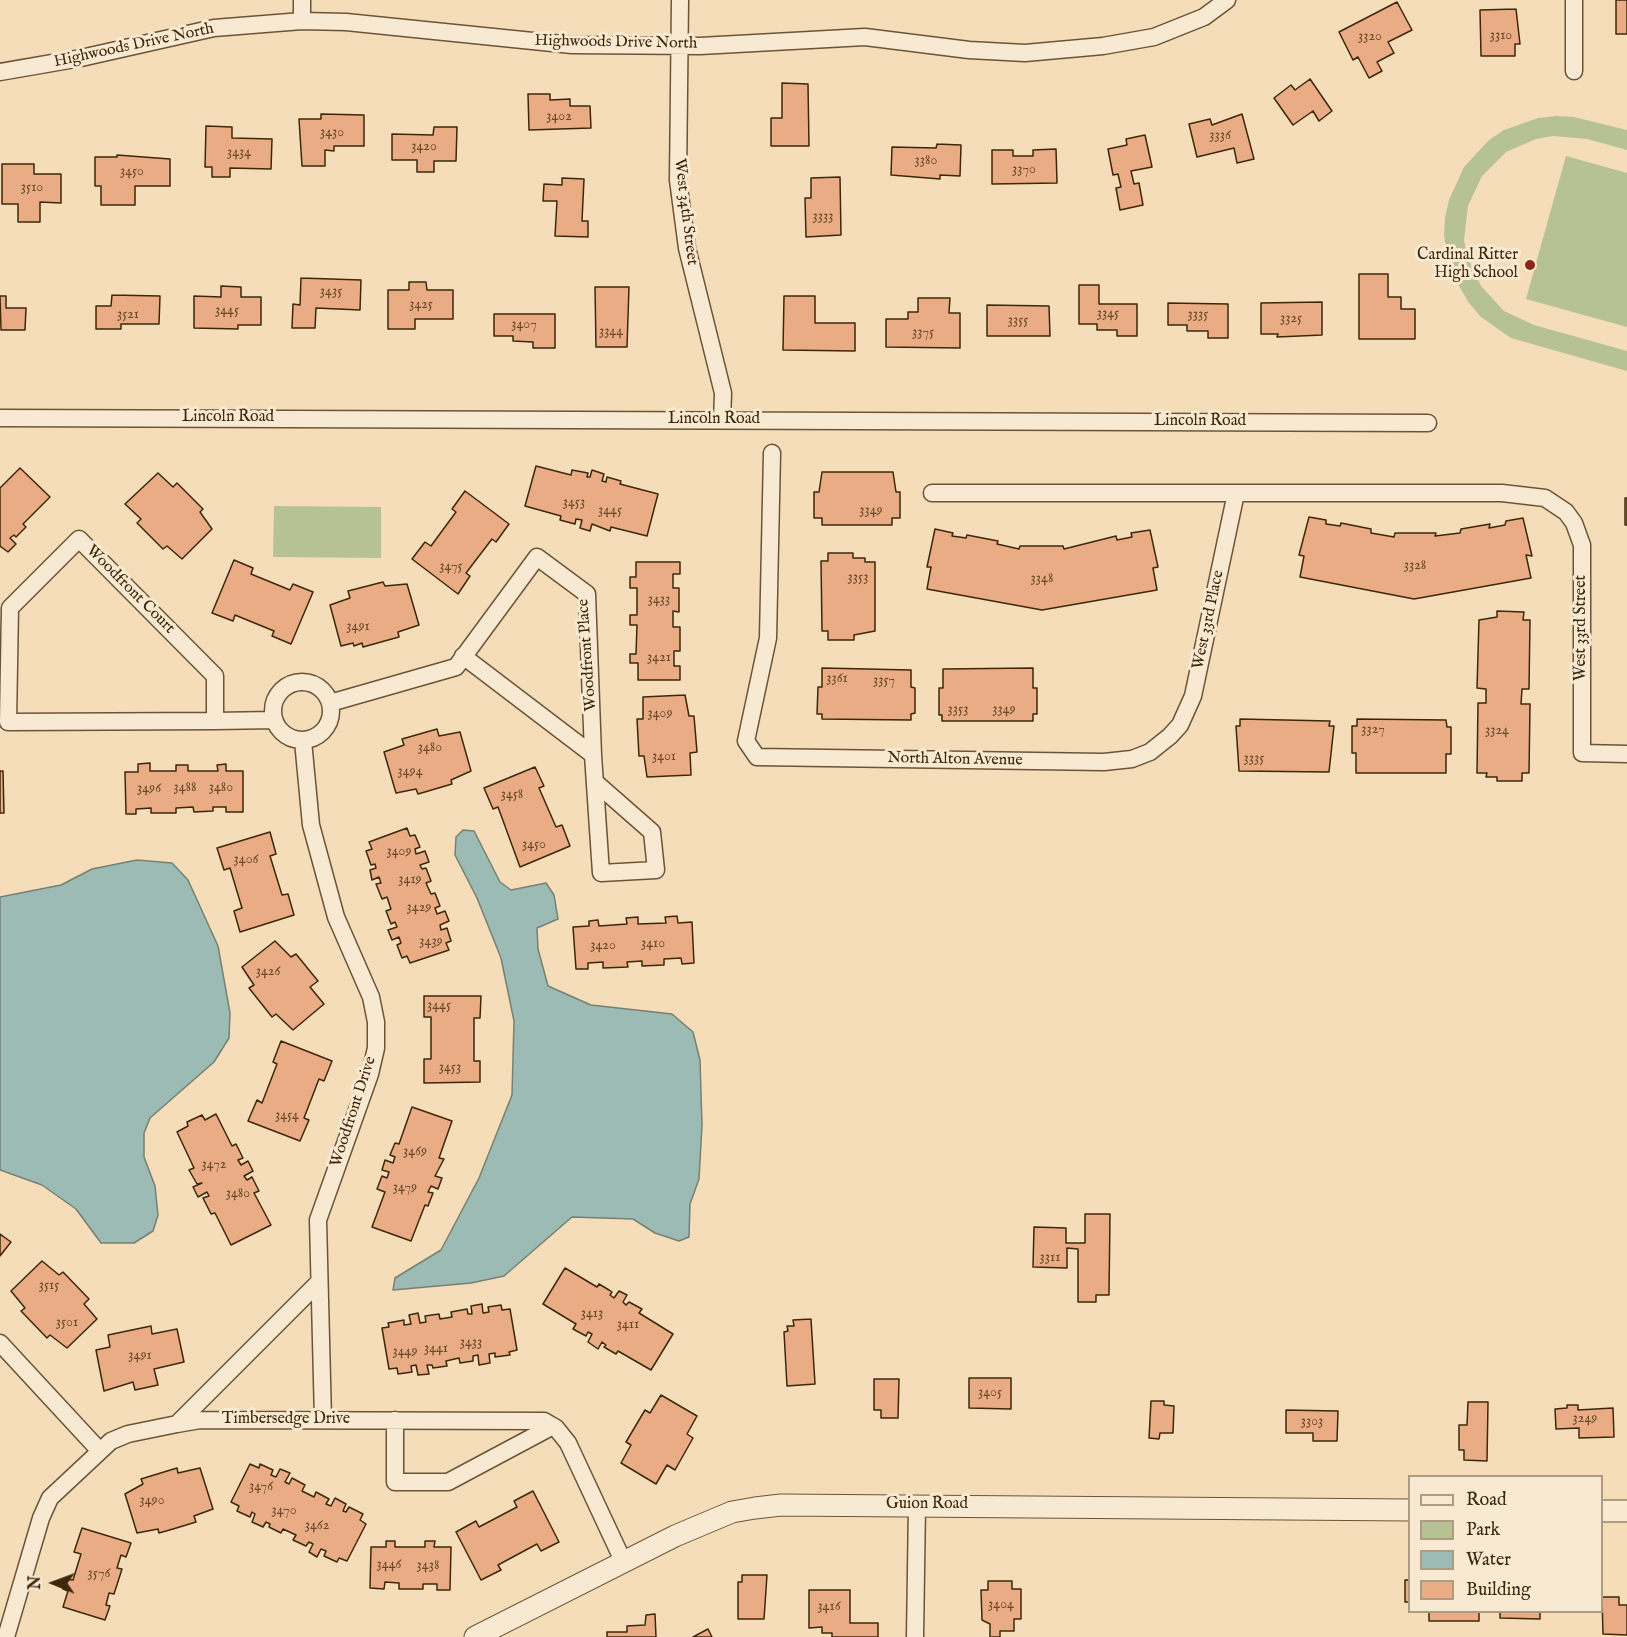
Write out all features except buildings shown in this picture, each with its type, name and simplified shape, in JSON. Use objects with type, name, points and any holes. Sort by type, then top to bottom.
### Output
[{"type":"street","points":[[302,0],[302,21]]},
{"type":"street","name":"West 34th Street","points":[[680,0],[678,180],[687,248],[723,393],[722,420]]},
{"type":"street","name":"Highwoods Drive North","points":[[0,72],[81,58],[214,28],[302,21],[358,23],[553,44],[680,46],[865,38],[993,52],[1074,49],[1166,33],[1204,16],[1227,0]]},
{"type":"street","points":[[1574,0],[1574,71]]},
{"type":"street","name":"Lincoln Road","points":[[0,418],[1428,423]]},
{"type":"street","name":"North Alton Avenue","points":[[772,453],[768,638],[746,741],[757,757],[1104,762],[1138,757],[1166,740]]},
{"type":"street","points":[[932,493],[1236,493]]},
{"type":"street","name":"West 33rd Street","points":[[1236,493],[1502,493],[1539,497],[1563,509],[1574,523],[1581,545],[1582,753],[1627,754]]},
{"type":"street","name":"West 33rd Place","points":[[1166,740],[1183,720],[1193,696],[1236,493]]},
{"type":"street","name":"Woodfront Court","points":[[215,721],[215,676],[79,539],[10,608],[8,722],[215,721],[274,720]]},
{"type":"street","name":"Woodfront Place","points":[[330,703],[456,667],[537,557],[587,594],[593,755],[601,873],[656,870],[652,832],[595,782]]},
{"type":"street","points":[[464,657],[593,755]]},
{"type":"street","points":[[302,682],[314,684],[324,692],[330,703],[331,718],[324,732],[311,740],[303,741],[285,735],[274,720],[274,702],[280,692],[290,684],[302,682]]},
{"type":"street","name":"Woodfront Drive","points":[[303,741],[311,825],[336,917],[371,997],[376,1022],[376,1048],[370,1074],[319,1213],[323,1420]]},
{"type":"street","name":"Timbersedge Drive","points":[[177,1424],[319,1282]]},
{"type":"street","points":[[0,1343],[99,1450]]},
{"type":"street","name":"Timbersedge Drive","points":[[6,1637],[44,1508],[57,1491],[99,1450],[123,1435],[200,1420],[533,1419],[553,1426]]},
{"type":"street","points":[[395,1420],[395,1482],[448,1482],[553,1426],[568,1443],[624,1563]]},
{"type":"street","name":"Guion Road","points":[[475,1637],[703,1524],[732,1512],[755,1508],[781,1505],[917,1505],[1408,1510]]},
{"type":"street","points":[[915,1637],[917,1505]]},
{"type":"street","points":[[1603,1511],[1627,1511]]},
{"type":"green space","points":[[1574,117],[1627,130],[1627,150],[1587,139],[1553,136],[1536,139],[1506,152],[1482,176],[1468,206],[1464,240],[1467,256],[1481,286],[1504,311],[1534,325],[1627,351],[1627,371],[1511,338],[1481,317],[1469,303],[1451,272],[1444,236],[1445,218],[1449,200],[1464,167],[1489,140],[1504,130],[1538,118]]},
{"type":"green space","points":[[1566,156],[1627,173],[1627,327],[1526,299]]},
{"type":"green space","points":[[274,506],[381,507],[381,558],[273,557]]},
{"type":"water","points":[[463,830],[474,831],[500,882],[511,890],[546,883],[554,895],[558,919],[537,928],[538,949],[548,986],[591,1005],[672,1014],[693,1032],[700,1060],[702,1125],[699,1179],[690,1204],[689,1237],[679,1241],[655,1233],[633,1219],[572,1217],[504,1276],[471,1283],[393,1290],[395,1278],[441,1250],[479,1178],[512,1095],[514,1021],[501,958],[477,898],[455,855],[456,837]]},
{"type":"water","points":[[137,860],[172,863],[188,880],[218,946],[230,1013],[229,1038],[214,1062],[150,1118],[144,1133],[144,1157],[155,1186],[158,1215],[153,1231],[134,1243],[101,1243],[76,1209],[42,1185],[0,1170],[0,897],[61,885],[92,869]]},
{"type":"place","name":"Cardinal Ritter High School","points":[[1530,265]]}]
